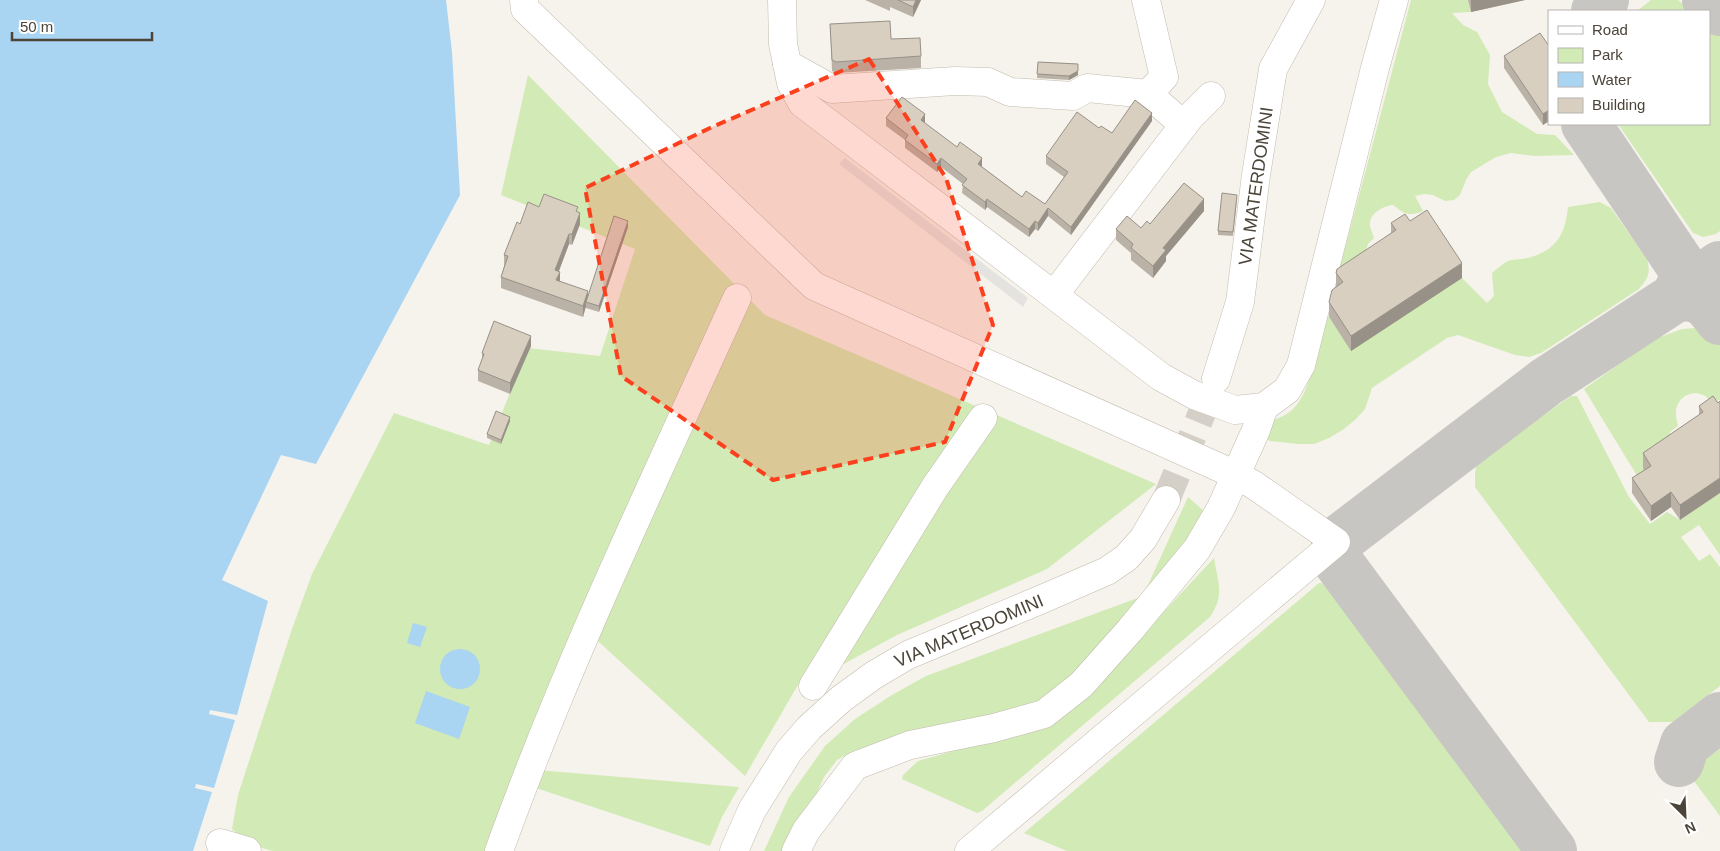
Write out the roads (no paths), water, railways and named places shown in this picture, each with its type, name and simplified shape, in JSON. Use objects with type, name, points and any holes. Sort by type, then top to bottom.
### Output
[{"type":"street","points":[[524,0],[525,9],[814,286],[1236,475],[1254,485],[1336,542],[969,851]]},
{"type":"street","points":[[782,0],[783,44],[791,83],[802,103],[1161,377],[1186,391],[1235,410],[1264,407],[1287,390],[1301,364],[1375,68],[1394,0]]},
{"type":"street","points":[[1146,0],[1164,76],[1148,94]]},
{"type":"street","name":"VIA MATERDOMINI","points":[[1216,379],[1240,302],[1256,175],[1274,69],[1311,0]]},
{"type":"street","points":[[787,64],[832,88],[988,82],[1010,92],[1073,96],[1087,88],[1148,94],[1184,125]]},
{"type":"street","points":[[1054,296],[1184,125],[1212,96]]},
{"type":"street","points":[[499,851],[528,772],[583,637],[736,298]]},
{"type":"street","points":[[796,851],[806,831],[855,766],[910,745],[994,728],[1044,714],[1081,685],[1130,630],[1197,548],[1221,508],[1256,430],[1264,407]]},
{"type":"street","points":[[813,686],[935,486],[983,418]]},
{"type":"street","name":"VIA MATERDOMINI","points":[[734,851],[752,810],[788,751],[840,699],[908,654],[1107,571],[1126,558],[1142,539],[1166,500]]},
{"type":"street","points":[[220,843],[247,851]]},
{"type":"water","points":[[0,0],[446,0],[452,52],[460,195],[316,464],[281,455],[222,580],[268,601],[237,715],[210,710],[209,714],[235,720],[214,788],[196,784],[195,788],[212,792],[193,851],[0,851]]},
{"type":"water","points":[[413,623],[427,627],[420,647],[407,643]]},
{"type":"water","points":[[464,649],[471,652],[477,658],[480,669],[479,677],[471,686],[464,689],[456,689],[449,686],[441,677],[440,665],[443,658],[452,650]]},
{"type":"water","points":[[426,691],[470,707],[459,739],[415,723]]},
{"type":"tunnel","points":[[1166,500],[1216,379]]}]
